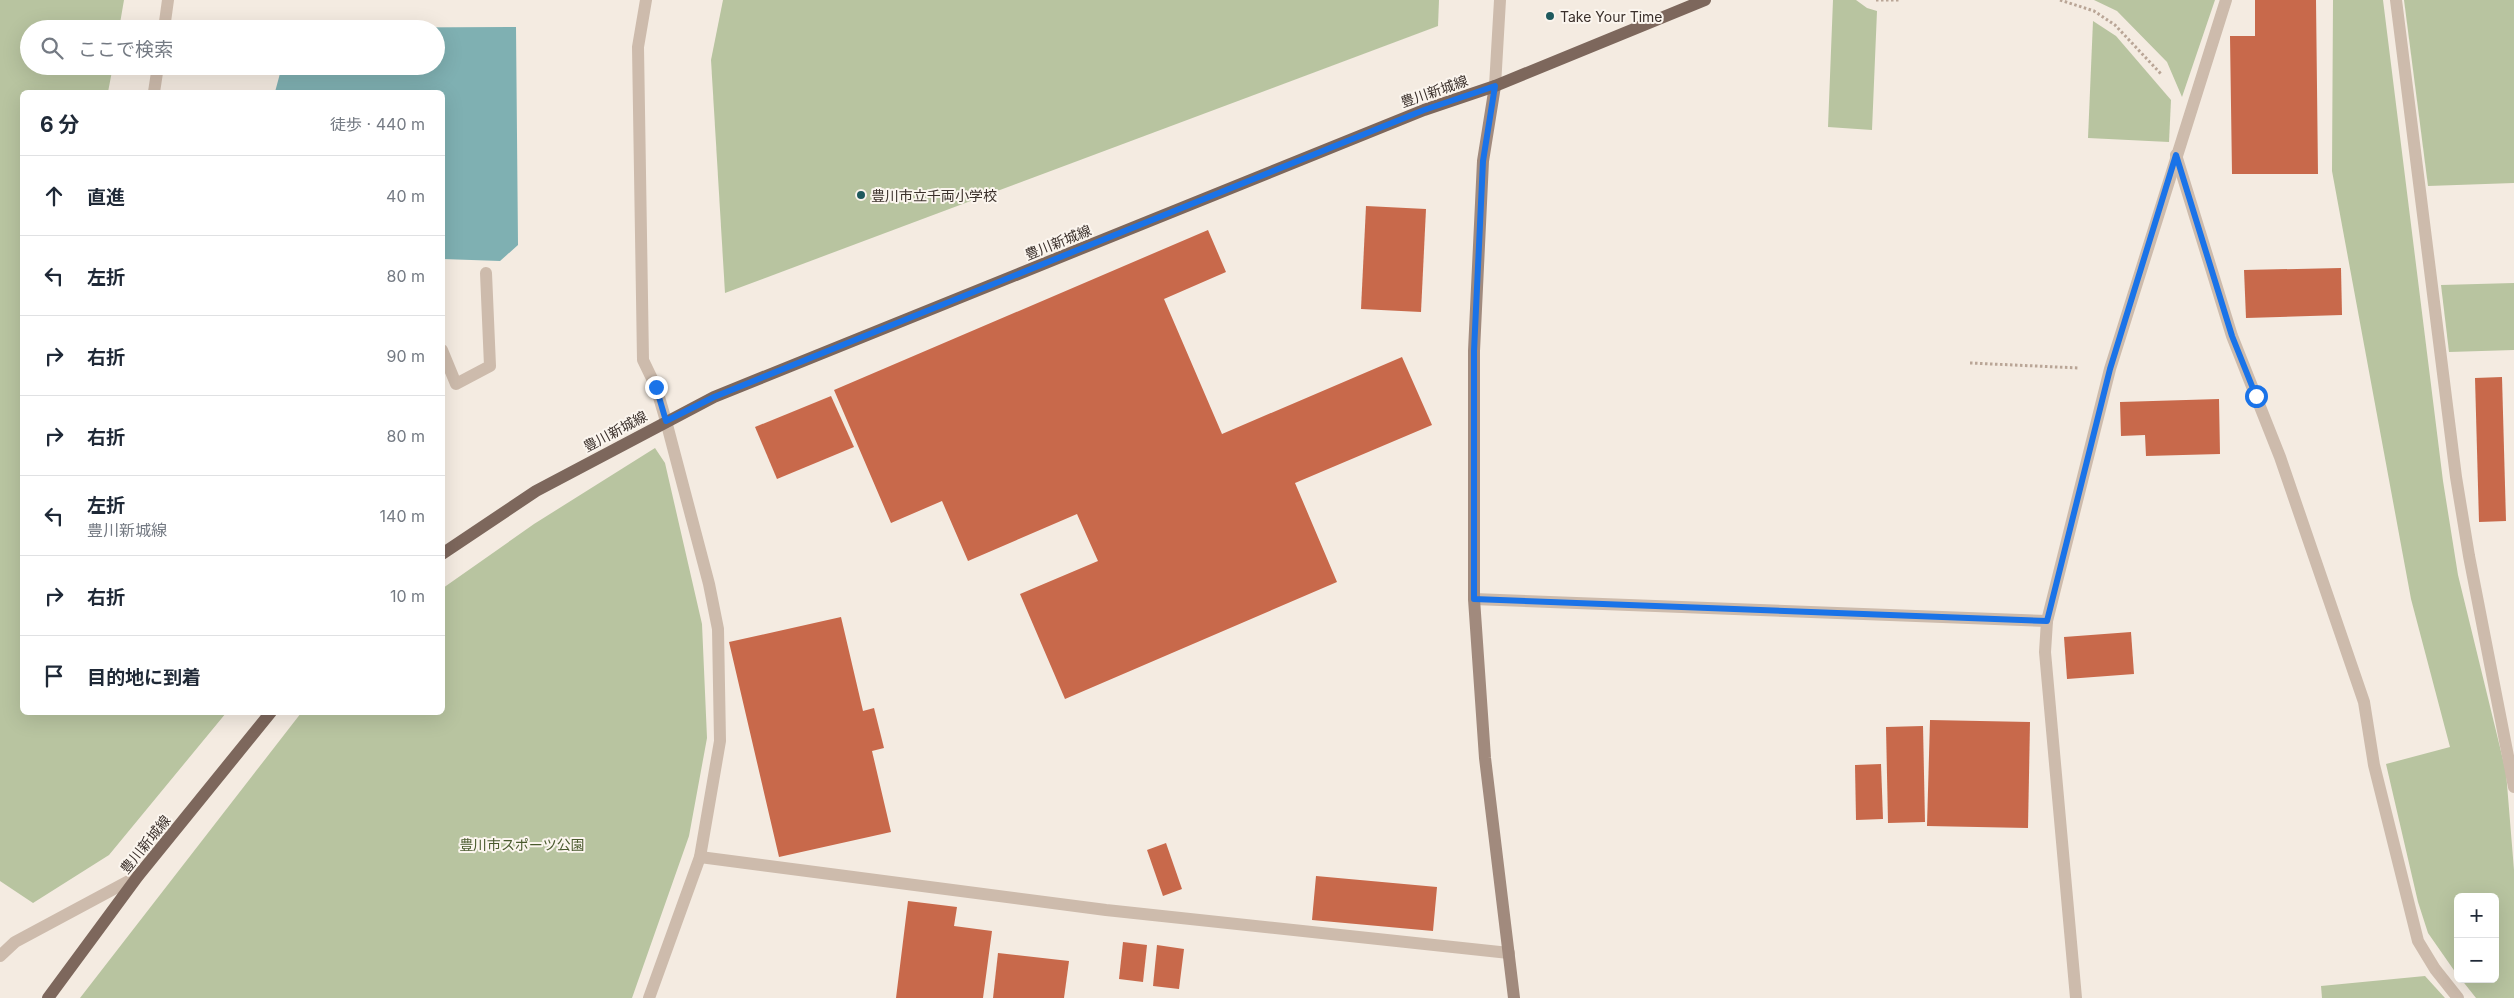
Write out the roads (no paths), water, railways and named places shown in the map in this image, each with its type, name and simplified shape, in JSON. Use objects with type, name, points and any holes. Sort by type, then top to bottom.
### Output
[{"type":"main road","name":"豊川新城線","points":[[445,552],[536,491],[714,397],[1415,113],[1495,86],[1704,0]]},
{"type":"main road","name":"豊川新城線","points":[[48,998],[138,876],[269,715]]},
{"type":"street","points":[[165,20],[168,0]]},
{"type":"street","points":[[646,0],[638,47],[643,360],[656,387],[709,584],[718,629],[720,741],[700,857],[649,998]]},
{"type":"street","points":[[1500,0],[1495,86],[1483,161],[1474,351],[1474,599],[1485,758],[1514,998]]},
{"type":"street","points":[[2076,998],[2046,652],[2047,621],[2110,369],[2226,0]]},
{"type":"street","points":[[2396,0],[2456,477],[2469,556],[2514,787]]},
{"type":"street","points":[[154,90],[157,75]]},
{"type":"street","points":[[2176,155],[2232,336],[2280,457],[2364,702],[2374,765],[2418,941],[2435,969],[2458,998]]},
{"type":"street","points":[[445,357],[456,384],[490,366],[486,273]]},
{"type":"street","points":[[1474,599],[2047,621]]},
{"type":"street","points":[[700,857],[1106,910],[1509,953]]},
{"type":"street","points":[[0,956],[16,942],[138,876]]},
{"type":"water","points":[[445,27],[516,27],[518,245],[500,261],[445,259],[445,90],[276,90],[280,75],[445,75]]},
{"type":"place","name":"Take Your Time","points":[[1550,16]]},
{"type":"place","name":"豊川市立千両小学校","points":[[861,195]]},
{"type":"park label","name":"豊川市スポーツ公園","points":[[522,844]]}]
